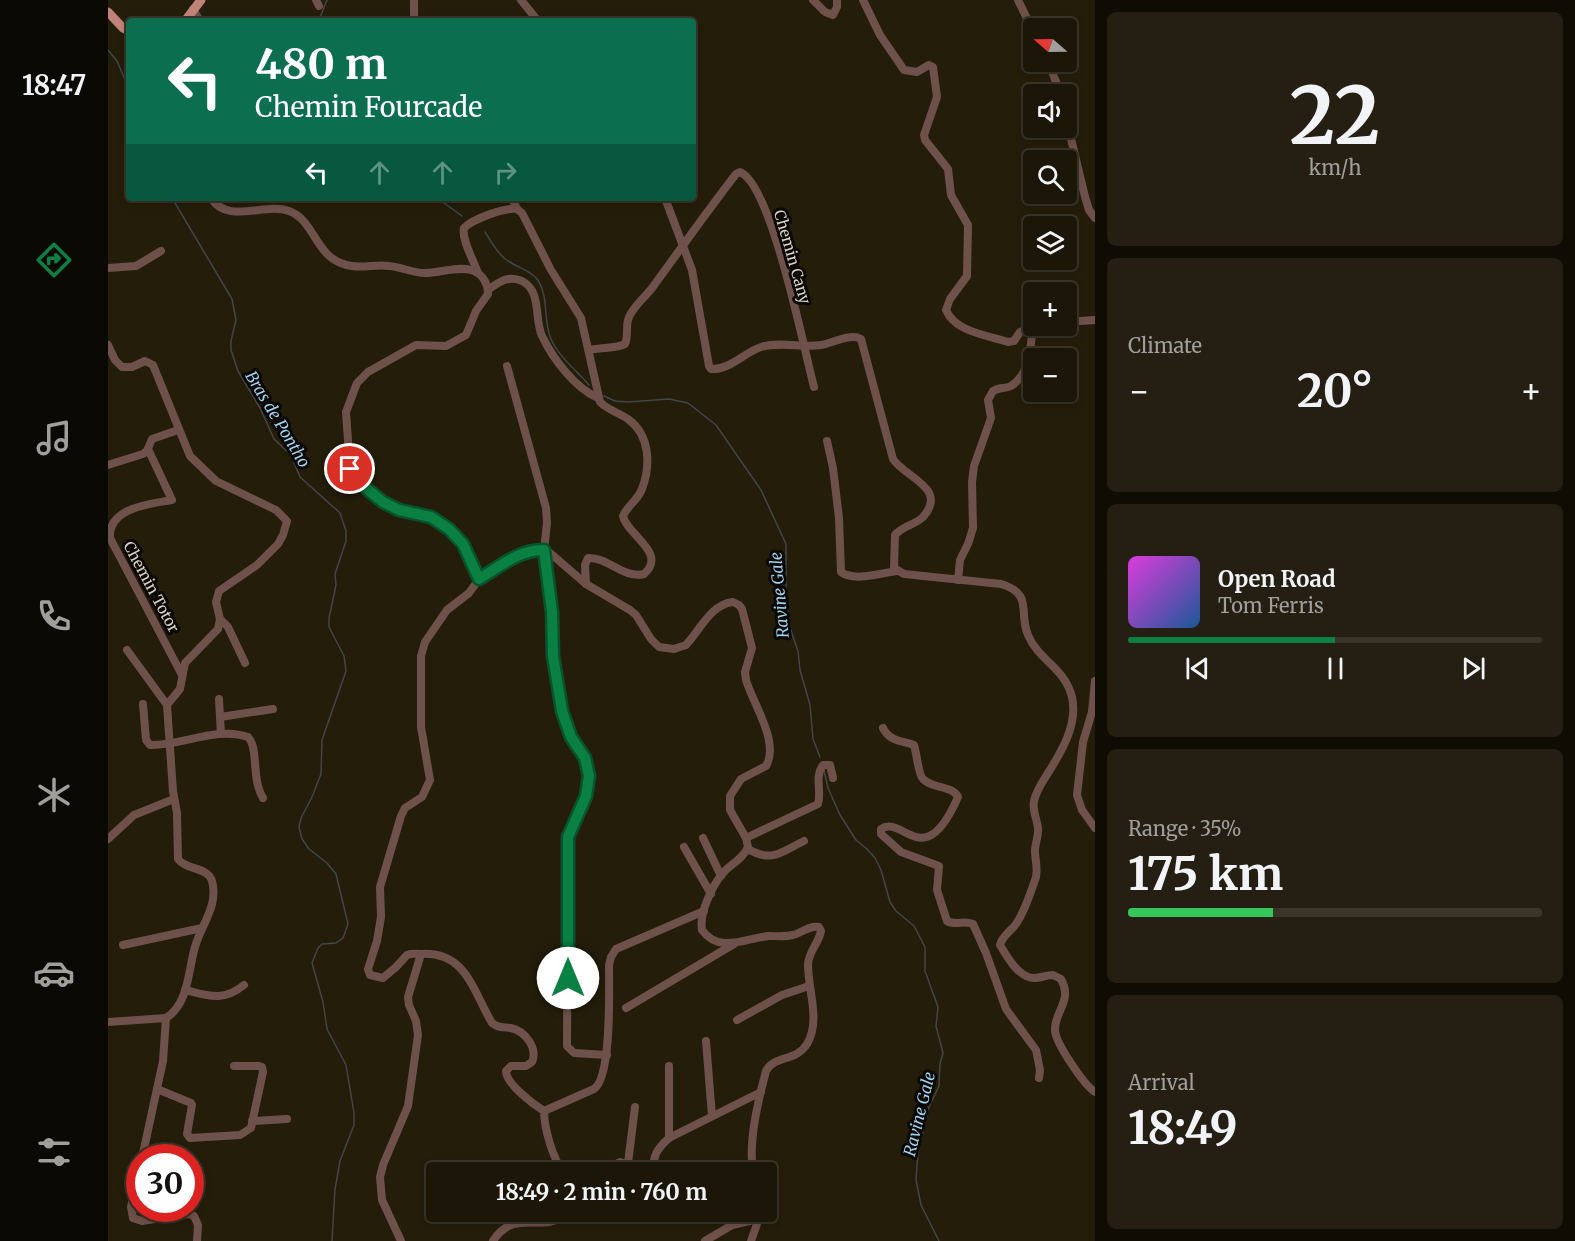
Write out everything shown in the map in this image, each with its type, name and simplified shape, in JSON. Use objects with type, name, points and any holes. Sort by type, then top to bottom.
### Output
[{"type":"main road","points":[[187,18],[201,0]]},
{"type":"main road","points":[[108,12],[126,30]]},
{"type":"street","points":[[414,0],[414,18]]},
{"type":"street","points":[[520,0],[535,18]]},
{"type":"street","points":[[813,0],[825,12],[833,15],[837,7],[837,0]]},
{"type":"street","points":[[863,0],[880,35],[904,70],[917,72],[929,65],[933,67],[938,97],[924,135],[925,140],[948,170],[951,195],[968,225],[967,276],[950,300],[946,310],[949,319],[958,327],[1008,342],[1014,341],[1023,330]]},
{"type":"street","points":[[1018,0],[1027,18]]},
{"type":"street","points":[[193,9],[198,18]]},
{"type":"street","points":[[1071,138],[1085,197],[1089,210],[1095,218]]},
{"type":"street","name":"Chemin Cany","points":[[590,350],[601,347],[619,347],[625,344],[628,337],[627,324],[632,313],[736,174],[740,172],[744,173],[758,194],[771,224],[814,387]]},
{"type":"street","points":[[214,201],[220,207],[235,212],[274,207],[291,211],[304,221],[320,247],[329,256],[351,266],[391,266],[409,272],[423,273],[464,268],[478,273]]},
{"type":"street","points":[[513,201],[522,213],[551,270],[581,318],[590,350],[598,398]]},
{"type":"street","points":[[666,201],[692,270],[711,369],[719,369],[768,345],[817,346],[854,336],[861,339],[893,459],[899,468],[920,481],[928,491],[930,499],[925,514],[919,521],[900,530],[894,538],[892,562],[897,571]]},
{"type":"street","points":[[479,579],[463,544],[449,529],[431,517],[408,513],[391,506],[356,480],[350,469],[346,412],[357,383],[368,372],[416,345],[446,346],[466,335],[488,290],[464,241],[464,228],[471,222],[509,208],[517,209]]},
{"type":"street","points":[[108,268],[136,266],[160,251]]},
{"type":"street","points":[[488,290],[509,278],[529,286],[536,300],[539,329],[561,365],[603,405],[637,426],[645,439],[644,483],[639,495],[624,516],[627,526],[647,548],[651,565],[646,572],[637,575],[629,574],[596,558],[588,558],[585,564],[586,584]]},
{"type":"street","points":[[1077,321],[1095,320]]},
{"type":"street","points":[[958,580],[960,560],[973,528],[972,482],[974,466],[991,418],[988,400],[993,391],[1013,385],[1023,374],[1032,336]]},
{"type":"street","points":[[108,345],[115,360],[122,367],[132,367],[145,361],[151,362],[190,456],[216,481],[276,510],[287,521],[278,544],[257,565],[219,591],[216,602],[220,624],[215,633],[185,663],[180,689],[167,705]]},
{"type":"street","points":[[507,366],[544,500],[547,523],[544,550],[552,612],[553,656],[562,711],[571,737],[585,758],[589,776],[586,796],[568,837],[567,1046],[568,1050],[574,1053],[607,1055]]},
{"type":"street","points":[[108,465],[143,454],[152,439],[178,430]]},
{"type":"street","points":[[826,441],[833,468],[839,518],[841,572],[848,576],[860,576],[897,571],[904,574],[1001,584],[1018,592],[1025,608],[1026,632],[1030,641],[1036,651],[1060,672],[1068,683],[1073,710],[1068,736],[1034,801],[1038,828],[1035,879],[1019,918],[1000,945]]},
{"type":"street","name":"Chemin Totor","points":[[148,449],[172,500],[128,510],[112,524],[110,538],[182,675]]},
{"type":"street","points":[[558,1162],[551,1145],[544,1111],[512,1085],[506,1077],[506,1071],[511,1066],[526,1066],[532,1062],[534,1053],[528,1040],[515,1030],[500,1028],[492,1023],[467,974],[459,965],[438,954],[412,953],[404,956],[396,967],[382,978],[368,972],[381,917],[380,888],[401,816],[405,808],[422,797],[430,780],[421,727],[422,649],[441,616],[469,593],[479,579],[521,554],[533,550],[544,550],[557,558],[586,584],[630,610],[636,615],[654,643],[666,649],[686,645],[720,605],[730,602],[740,605],[752,648],[745,672],[746,680],[771,747],[766,766],[741,779],[730,796],[730,810],[746,838],[748,849],[721,876],[711,894],[701,924],[704,934],[714,940],[734,944]]},
{"type":"street","points":[[220,619],[228,627],[246,663]]},
{"type":"street","points":[[108,1022],[166,1018],[175,1009],[185,990],[195,945],[212,908],[212,882],[206,873],[183,864],[178,859],[177,813],[167,705],[127,650]]},
{"type":"street","points":[[1095,681],[1092,712],[1083,742],[1077,795],[1082,810],[1095,828]]},
{"type":"street","points":[[219,699],[221,734]]},
{"type":"street","points":[[143,704],[148,744],[151,746],[221,734],[243,735],[252,741],[256,785],[263,798]]},
{"type":"street","points":[[220,717],[273,709]]},
{"type":"street","points":[[883,728],[892,738],[914,745],[924,781],[954,792],[958,797],[947,821],[930,837],[920,838],[889,826],[884,826],[881,834],[901,852],[939,866],[937,890],[947,921],[953,924],[968,922],[973,924],[1006,1009],[1036,1050],[1040,1070],[1039,1078]]},
{"type":"street","points":[[746,838],[818,804],[817,779],[823,765],[830,765],[833,778]]},
{"type":"street","points":[[108,839],[134,815],[174,798]]},
{"type":"street","points":[[703,838],[721,876]]},
{"type":"street","points":[[748,849],[759,855],[771,856],[804,841]]},
{"type":"street","points":[[684,847],[711,894]]},
{"type":"street","points":[[544,1111],[598,1087],[602,1080],[607,1055],[609,965],[613,952],[704,911]]},
{"type":"street","points":[[626,1008],[734,944],[768,936],[790,936],[812,926],[819,927],[820,934],[808,960],[812,1027],[807,1043],[792,1057],[775,1061],[769,1065],[761,1092],[752,1140],[752,1162]]},
{"type":"street","points":[[123,945],[202,928]]},
{"type":"street","points":[[986,953],[989,948],[1000,945]]},
{"type":"street","points":[[1000,945],[1017,969],[1026,977],[1053,975],[1061,980],[1065,998],[1055,1026],[1056,1039],[1084,1083],[1095,1092]]},
{"type":"street","points":[[402,1241],[382,1200],[380,1177],[408,1106],[418,1035],[416,1018],[409,1005],[408,997],[421,954]]},
{"type":"street","points":[[185,990],[217,997],[235,992],[244,985]]},
{"type":"street","points":[[737,1020],[782,995],[809,986]]},
{"type":"street","points":[[145,1144],[166,1040],[166,1018]]},
{"type":"street","points":[[706,1041],[712,1116]]},
{"type":"street","points":[[157,1089],[191,1103],[187,1130],[190,1137],[240,1135],[251,1128],[263,1072],[262,1067],[259,1066],[234,1066]]},
{"type":"street","points":[[669,1066],[669,1138]]},
{"type":"street","points":[[653,1162],[659,1147],[669,1138],[761,1092]]},
{"type":"street","points":[[628,1162],[635,1107]]},
{"type":"street","points":[[252,1121],[287,1119]]},
{"type":"street","points":[[197,1222],[197,1241]]},
{"type":"street","points":[[493,1241],[510,1225],[522,1222]]},
{"type":"street","points":[[705,1241],[740,1222]]},
{"type":"street","points":[[750,1241],[756,1222]]},
{"type":"waterway","name":"Ravine Gale","points":[[321,18],[327,0]]},
{"type":"waterway","name":"Bras de Pontho","points":[[108,50],[117,61],[126,82]]},
{"type":"waterway","name":"Bras de Pontho","points":[[174,201],[232,299],[236,320],[231,350],[238,371],[260,408],[274,439],[291,455],[300,477],[340,513],[346,531],[346,541],[335,574],[336,585],[329,618],[329,627],[344,656],[346,671],[322,740],[321,774],[299,827],[302,839],[309,849],[327,863],[336,874],[348,924],[343,938],[336,943],[322,944],[312,963],[323,1002],[327,1029],[346,1065],[354,1113],[354,1125],[340,1161],[335,1189],[332,1241]]},
{"type":"waterway","name":"Ravine Gale","points":[[441,201],[462,216]]},
{"type":"waterway","name":"Ravine Gale","points":[[485,232],[504,258],[531,273],[538,280],[544,294],[551,339],[563,357],[589,385]]},
{"type":"waterway","name":"Ravine Gale","points":[[604,396],[615,401],[669,399],[688,403],[716,425],[761,490],[786,544],[786,589],[790,628],[798,651],[800,670],[810,705],[813,739],[820,757]]},
{"type":"waterway","name":"Ravine Gale","points":[[824,770],[828,788],[840,815],[856,840],[875,858],[881,870],[890,902],[896,911],[914,926],[925,947],[925,971],[938,1007],[936,1026],[943,1053],[939,1086],[929,1107],[918,1152],[916,1180],[921,1205],[939,1241]]},
{"type":"route","points":[[350,469],[356,480],[383,502],[408,513],[431,517],[449,529],[463,544],[479,579],[521,554],[533,550],[544,550],[552,612],[553,656],[562,711],[571,737],[585,758],[589,776],[586,796],[568,837],[568,978]]}]
